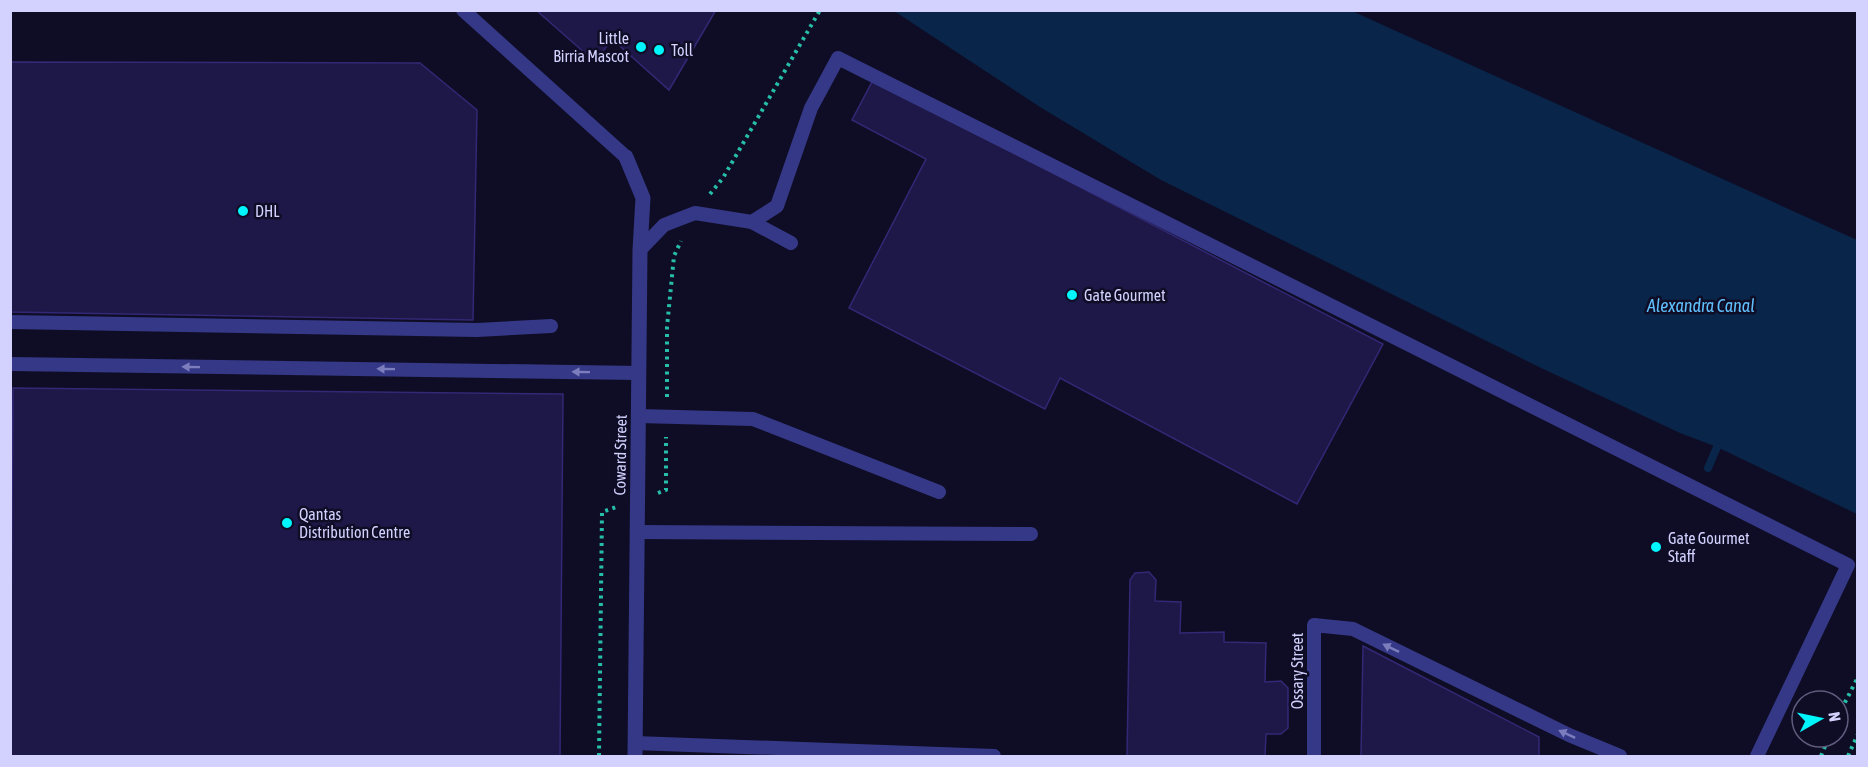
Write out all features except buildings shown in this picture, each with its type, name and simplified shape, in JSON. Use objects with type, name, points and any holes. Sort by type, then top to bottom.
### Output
[{"type":"street","name":"Coward Street","points":[[626,157],[644,198],[640,250],[635,750]]},
{"type":"lane","points":[[463,10],[626,157]]},
{"type":"lane","points":[[752,222],[777,206],[811,108],[838,57],[1848,565],[1757,756]]},
{"type":"lane","points":[[640,250],[664,225],[695,213],[752,222],[791,243]]},
{"type":"lane","points":[[10,322],[477,330],[551,326]]},
{"type":"lane","points":[[10,364],[639,373]]},
{"type":"lane","points":[[639,416],[753,418],[939,492]]},
{"type":"lane","points":[[637,532],[1031,534]]},
{"type":"lane","name":"Ossary Street","points":[[1314,756],[1314,625],[1353,629],[1569,735],[1620,756]]},
{"type":"lane","points":[[635,750],[994,756]]},
{"type":"path","points":[[723,178],[820,10]]},
{"type":"path","points":[[666,490],[667,327],[674,256]]},
{"type":"path","points":[[599,756],[602,512]]},
{"type":"path","points":[[1850,692],[1857,678]]},
{"type":"path","points":[[1848,756],[1857,734]]},
{"type":"water","name":"Alexandra Canal","points":[[894,11],[1352,11],[1857,240],[1857,514],[1717,447],[1680,433],[1539,367],[1161,180],[1040,107]]},
{"type":"waterway","points":[[1708,468],[1717,447]]},
{"type":"place","name":"Little Birria Mascot","points":[[641,47]]},
{"type":"place","name":"Toll","points":[[659,50]]},
{"type":"place","name":"DHL","points":[[243,211]]},
{"type":"place","name":"Gate Gourmet","points":[[1072,295]]},
{"type":"place","name":"Qantas Distribution Centre","points":[[287,523]]},
{"type":"place","name":"Gate Gourmet Staff","points":[[1656,547]]}]
